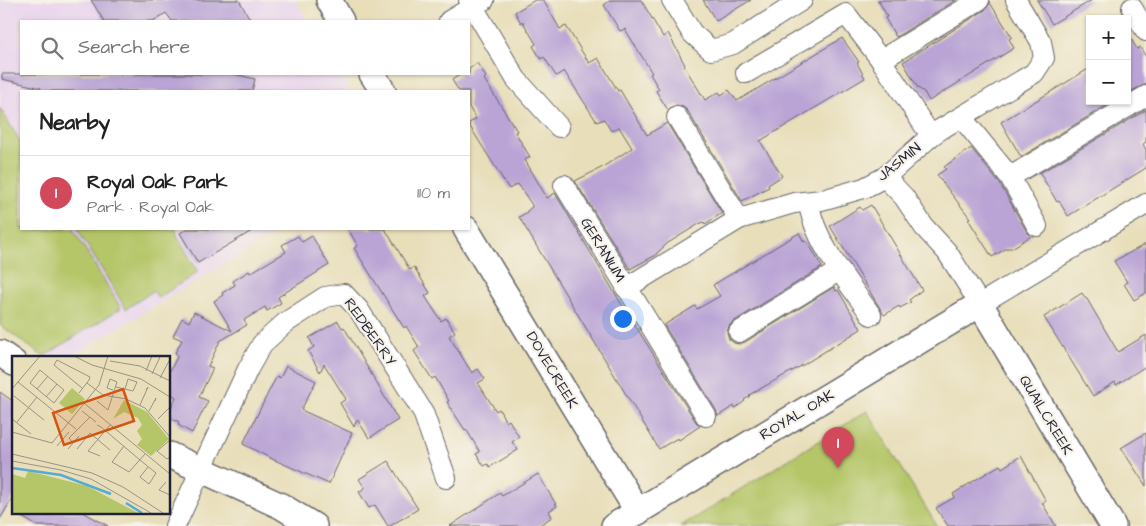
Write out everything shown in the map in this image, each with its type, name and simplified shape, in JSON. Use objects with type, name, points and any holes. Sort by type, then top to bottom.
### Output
[{"type":"street","points":[[329,0],[340,20]]},
{"type":"street","points":[[672,0],[692,34],[711,50],[733,44],[802,0]]},
{"type":"street","points":[[881,60],[979,0]]},
{"type":"street","name":"JASMIN","points":[[626,288],[739,219],[794,203],[822,200],[864,188],[885,176],[930,136],[1034,73],[1044,58],[1041,42],[1016,0]]},
{"type":"street","points":[[450,20],[475,2],[516,79],[559,127]]},
{"type":"street","points":[[1132,8],[1146,31]]},
{"type":"street","points":[[746,73],[846,14],[881,60],[930,136]]},
{"type":"street","points":[[373,75],[382,90]]},
{"type":"street","points":[[1010,177],[1146,96]]},
{"type":"street","points":[[677,117],[739,219]]},
{"type":"street","points":[[962,118],[1010,177],[1037,226]]},
{"type":"street","points":[[885,176],[904,197],[924,227],[947,252],[980,304],[1146,204]]},
{"type":"street","name":"GERANIUM","points":[[564,185],[706,416]]},
{"type":"street","points":[[809,202],[810,214],[817,232],[871,315]]},
{"type":"street","name":"DOVECREEK","points":[[467,230],[638,512]]},
{"type":"street","points":[[739,332],[840,270]]},
{"type":"street","name":"REDBERRY","points":[[200,470],[248,369],[262,344],[284,323],[325,297],[344,294],[359,310],[423,412],[446,478]]},
{"type":"street","name":"ROYAL OAK","points":[[614,526],[980,304]]},
{"type":"street","name":"QUAILCREEK","points":[[980,304],[1113,526]]},
{"type":"street","points":[[0,353],[12,362]]},
{"type":"street","points":[[170,455],[281,506],[314,526]]},
{"type":"street","points":[[175,526],[200,470]]},
{"type":"shaded area","points":[[0,0],[296,0],[307,20],[20,20],[20,75],[341,75],[350,90],[20,90],[20,230],[281,230],[72,356],[45,356],[0,324]]},
{"type":"green space","points":[[0,108],[20,141],[20,230],[74,230],[121,308],[46,355],[41,355],[0,325]]},
{"type":"green space","points":[[78,230],[176,230],[177,235],[198,272],[158,298],[153,291],[126,309]]},
{"type":"green space","points":[[867,411],[937,526],[681,526]]},
{"type":"building","points":[[91,0],[239,0],[250,20],[171,20],[166,13],[155,20],[103,20]]},
{"type":"building","points":[[535,0],[543,0],[560,29],[566,26],[589,63],[598,58],[647,135],[667,123],[722,213],[705,224],[704,222],[699,224],[668,243],[656,255],[630,269],[575,181],[601,168],[632,148],[619,127],[611,131],[604,119],[597,122],[564,71],[556,76],[544,57],[541,59],[533,46],[536,44],[515,12]]},
{"type":"building","points":[[611,0],[641,0],[663,37],[668,33],[684,66],[705,100],[719,92],[721,95],[729,90],[737,101],[842,38],[859,62],[857,63],[865,78],[760,141],[782,176],[768,185],[769,187],[742,201],[687,110],[677,105],[668,110],[656,91],[659,89],[650,74],[652,73],[625,29],[620,31],[604,5]]},
{"type":"building","points":[[703,0],[751,0],[716,21]]},
{"type":"building","points":[[878,0],[956,0],[896,37],[885,18],[887,17],[886,14]]},
{"type":"building","points":[[1037,0],[1092,0],[1052,24]]},
{"type":"building","points":[[990,3],[1012,37],[1009,39],[1014,48],[929,101],[924,92],[918,88],[903,62],[985,10]]},
{"type":"building","points":[[1131,39],[1137,49],[1140,47],[1146,57],[1146,84],[1131,91]]},
{"type":"building","points":[[477,63],[486,77],[484,79],[517,131],[515,132],[530,157],[525,160],[547,198],[555,193],[616,295],[700,426],[679,440],[678,438],[659,449],[519,217],[527,212],[532,205],[518,184],[509,189],[470,127],[470,122],[476,119],[470,109],[470,90],[458,90],[452,80],[460,75],[470,75],[470,68]]},
{"type":"building","points":[[1086,70],[1086,105],[1107,105],[1021,157],[1001,122]]},
{"type":"building","points":[[2,74],[20,74],[238,75],[255,79],[252,90],[40,90],[41,88],[2,79]]},
{"type":"building","points":[[1146,110],[1146,142],[1143,144],[1146,150],[1146,168],[1068,216],[1059,201],[1057,202],[1040,173]]},
{"type":"building","points":[[971,148],[1000,184],[1031,236],[1012,248],[1007,248],[992,257],[968,219],[970,218],[937,175],[946,169],[944,167]]},
{"type":"building","points":[[871,205],[922,290],[909,300],[911,302],[900,308],[899,306],[884,315],[830,226],[860,207],[862,210]]},
{"type":"building","points":[[185,230],[253,230],[198,263],[180,233]]},
{"type":"building","points":[[349,230],[386,230],[410,270],[414,267],[430,293],[425,296],[441,321],[446,318],[455,332],[449,336],[472,373],[478,369],[485,379],[478,383],[496,411],[499,409],[506,422],[509,420],[519,437],[512,442],[518,450],[490,467],[488,464],[484,466],[476,454],[480,452],[447,402],[449,401],[435,377],[432,379],[414,351],[419,347],[406,326],[404,328],[354,248],[358,246]]},
{"type":"building","points":[[799,233],[804,242],[806,241],[810,246],[822,267],[733,322],[727,332],[729,339],[739,344],[745,342],[834,287],[836,291],[838,290],[861,329],[803,365],[749,395],[745,401],[735,408],[734,406],[718,416],[664,325],[695,306],[697,309],[720,296],[713,285]]},
{"type":"building","points":[[298,236],[302,242],[312,236],[329,265],[278,297],[281,303],[267,311],[265,307],[244,320],[247,325],[220,341],[208,366],[213,368],[199,397],[208,401],[192,433],[178,425],[179,422],[170,418],[170,410],[176,397],[170,394],[170,371],[178,355],[175,353],[182,340],[173,336],[182,318],[189,322],[194,312],[232,331],[214,301],[223,295],[222,293],[235,285],[233,281],[286,252],[282,245]]},
{"type":"building","points":[[1146,244],[1146,293],[1134,300],[1124,284],[1127,282],[1114,261]]},
{"type":"building","points":[[1082,293],[1118,352],[1146,335],[1146,366],[1116,385],[1115,382],[1093,396],[1044,317]]},
{"type":"building","points":[[338,321],[342,328],[344,327],[398,420],[369,438],[357,419],[354,427],[340,403],[346,399],[324,364],[320,372],[308,351],[314,347],[309,338]]},
{"type":"building","points":[[286,366],[316,381],[301,410],[352,433],[329,484],[243,444],[277,376],[280,378]]},
{"type":"building","points":[[0,392],[12,401],[12,499],[0,519]]},
{"type":"building","points":[[1146,433],[1146,486],[1121,448]]},
{"type":"building","points":[[1021,456],[1046,501],[1042,503],[1056,526],[948,526],[936,508],[955,497],[953,494],[972,482],[1000,465],[1002,468]]},
{"type":"building","points":[[388,461],[418,509],[390,526],[388,526],[375,505],[369,508],[359,492],[365,488],[359,479]]},
{"type":"building","points":[[538,474],[557,506],[549,511],[552,517],[538,526],[450,526],[500,493],[502,496]]},
{"type":"building","points":[[17,514],[87,514],[108,526],[37,526]]},
{"type":"place","name":"Royal Oak Park","points":[[838,468]]}]
